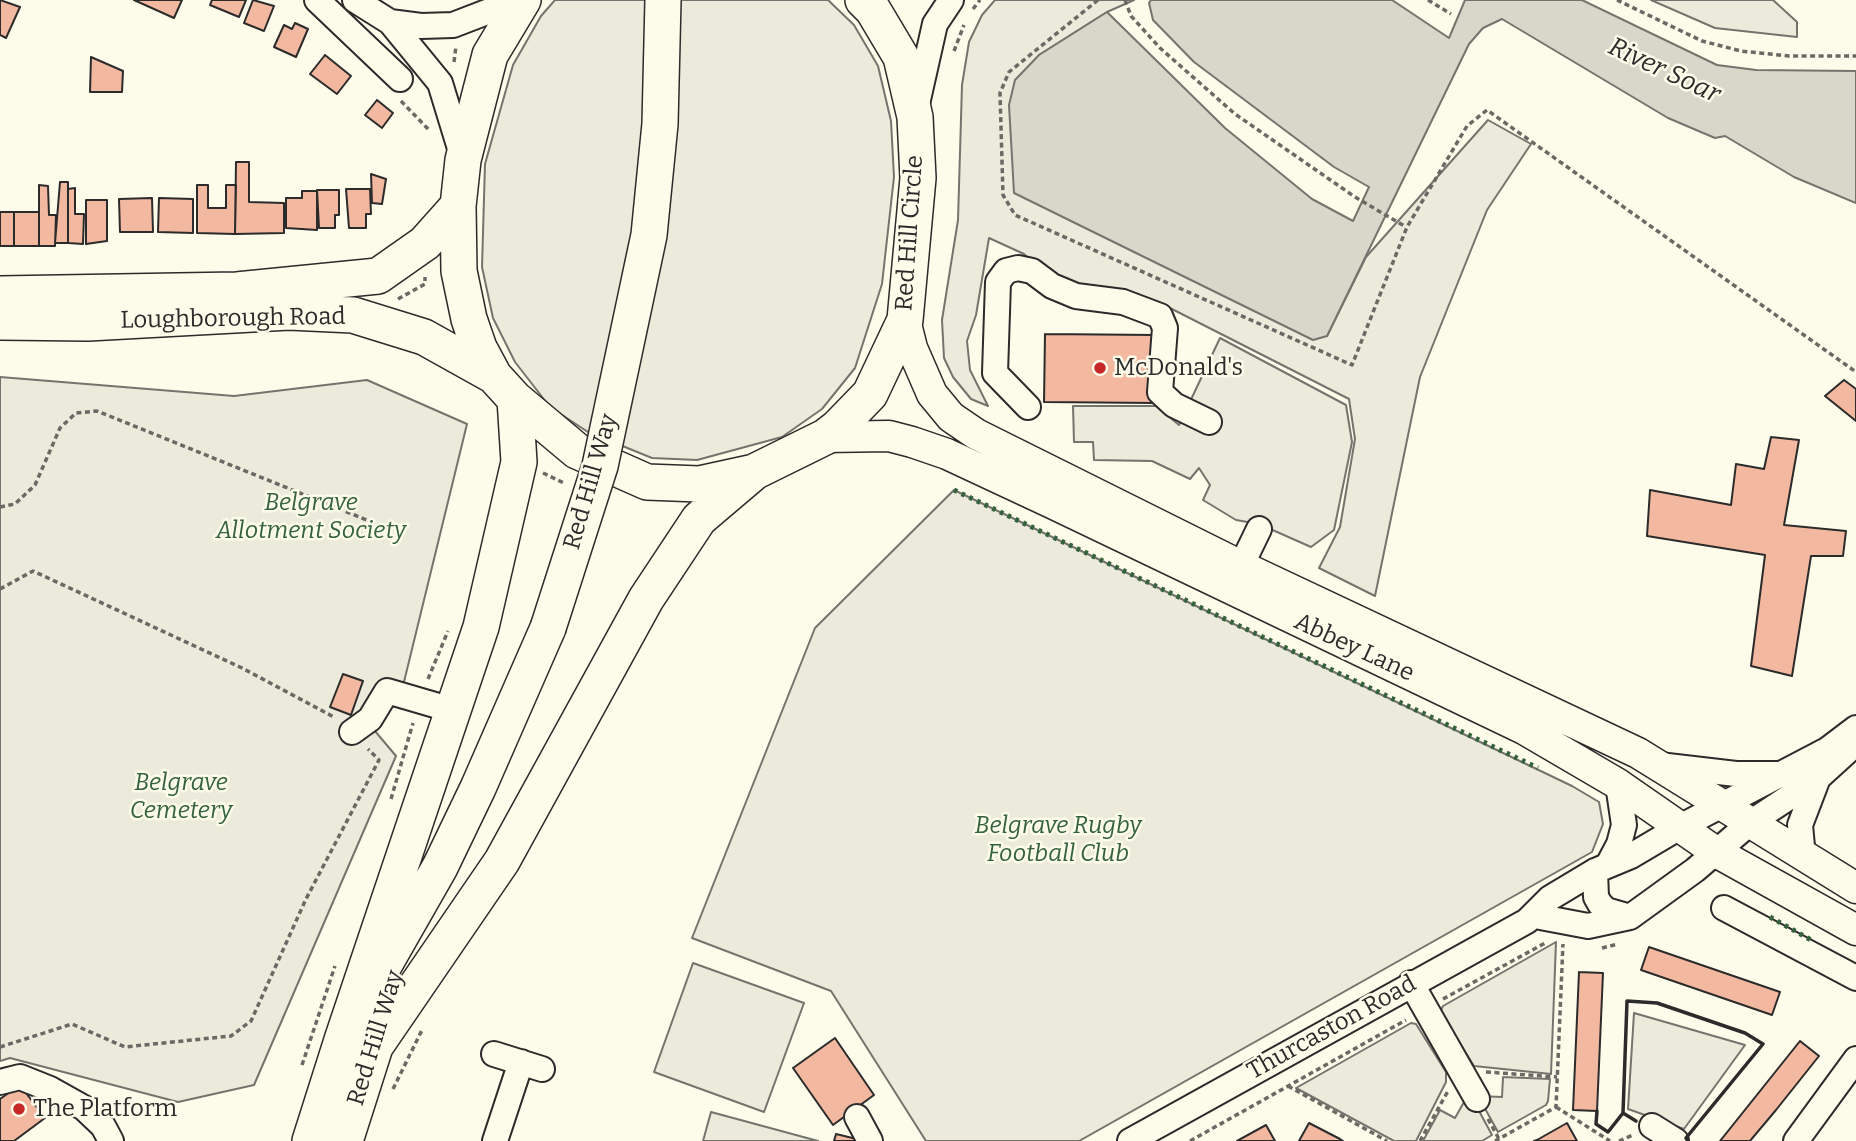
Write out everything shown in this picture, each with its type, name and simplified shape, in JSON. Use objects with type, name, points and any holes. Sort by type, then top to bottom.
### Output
[{"type":"highway","name":"Red Hill Circle","points":[[521,0],[490,55],[463,160],[458,206],[463,296],[479,348],[504,388],[577,451],[647,482],[699,484],[754,472],[825,438],[855,413],[870,394],[905,320],[918,177],[915,117],[901,57],[873,10],[863,0]]},
{"type":"highway","name":"Red Hill Way","points":[[310,1141],[358,1043],[404,934],[478,788],[548,628],[600,466],[644,261],[660,124],[663,0]]},
{"type":"highway","name":"Loughborough Road","points":[[0,294],[237,290],[378,276],[419,248],[458,206]]},
{"type":"highway","name":"Loughborough Road","points":[[0,322],[88,323],[289,312],[354,315],[424,337],[504,388]]},
{"type":"highway","points":[[358,1043],[452,710],[481,627],[519,462],[504,388]]},
{"type":"highway","points":[[358,1043],[502,861],[646,599],[699,519],[754,472]]},
{"type":"highway","name":"Red Hill Way","points":[[345,1141],[358,1043]]},
{"type":"main road","name":"Abbey Lane","points":[[905,320],[921,373],[938,402],[951,417],[976,434],[1241,566],[1638,753],[1856,888]]},
{"type":"main road","name":"Abbey Lane","points":[[825,438],[889,436],[947,454],[1524,729],[1618,784],[1716,852],[1856,930]]},
{"type":"street","points":[[317,0],[392,65]]},
{"type":"street","points":[[355,0],[390,22],[440,83],[453,117],[463,160]]},
{"type":"street","points":[[390,22],[421,26],[453,25],[521,0]]},
{"type":"street","points":[[915,117],[935,24],[951,0]]},
{"type":"street","points":[[1028,407],[995,373],[998,282],[1006,271],[1018,268],[1032,271],[1052,286],[1076,296],[1123,302],[1160,316],[1165,328],[1160,392],[1174,405],[1209,422]]},
{"type":"street","points":[[1241,566],[1259,529]]},
{"type":"street","points":[[352,732],[370,719],[387,691],[452,710]]},
{"type":"street","name":"Thurcaston Road","points":[[1130,1141],[1535,916],[1550,898],[1602,867],[1631,856],[1680,827],[1827,750],[1856,728]]},
{"type":"street","points":[[1535,916],[1588,926],[1630,916],[1750,823],[1818,778],[1856,743]]},
{"type":"street","name":"Thurcaston Road","points":[[1655,765],[1736,774],[1782,774]]},
{"type":"street","points":[[1803,857],[1800,825],[1818,778]]},
{"type":"street","points":[[1618,784],[1624,825],[1619,845],[1602,867],[1596,897],[1606,910],[1630,916]]},
{"type":"street","points":[[1724,908],[1856,978]]},
{"type":"street","points":[[1411,984],[1477,1099]]},
{"type":"street","points":[[494,1054],[532,1065],[495,1141]]},
{"type":"street","points":[[1796,1141],[1856,1059]]},
{"type":"street","points":[[0,1082],[20,1077],[50,1088],[84,1108],[103,1126],[111,1141]]},
{"type":"street","points":[[857,1117],[870,1141]]},
{"type":"street","points":[[1652,1126],[1676,1141]]},
{"type":"path","points":[[1098,0],[1009,72],[1004,82],[1000,93],[1003,195],[1015,215],[1352,365],[1407,227],[1467,126],[1487,110],[1856,372]]},
{"type":"path","points":[[1125,0],[1131,16],[1160,48],[1235,114],[1355,197],[1407,227]]},
{"type":"path","points":[[1428,0],[1451,14]]},
{"type":"path","points":[[1617,0],[1702,41],[1741,51],[1789,56],[1856,56]]},
{"type":"path","points":[[392,65],[394,94],[437,138]]},
{"type":"path","points":[[0,507],[15,504],[35,485],[60,428],[76,413],[97,411],[389,529]]},
{"type":"path","points":[[0,589],[33,571],[242,668],[339,720],[379,761],[306,899],[251,1021],[231,1036],[125,1047],[72,1024],[0,1047]]},
{"type":"path","points":[[1556,1107],[1563,935]]},
{"type":"path","points":[[1190,1141],[1541,945]]},
{"type":"path","points":[[1420,1141],[1460,1071],[1557,1077]]},
{"type":"path","points":[[1287,1085],[1387,1141]]},
{"type":"path","points":[[1495,1141],[1556,1107]]},
{"type":"path","points":[[1556,1107],[1610,1141]]},
{"type":"green space","points":[[555,0],[828,0],[854,25],[878,66],[891,121],[894,177],[882,284],[855,368],[822,409],[782,437],[697,460],[652,458],[588,432],[550,407],[515,362],[493,318],[482,267],[485,164],[513,65],[541,16]]},
{"type":"green space","points":[[995,0],[1134,0],[1107,12],[1039,55],[1327,336],[1366,257],[1488,120],[1531,144],[1487,210],[1420,377],[1375,596],[1319,568],[1340,527],[1355,439],[1349,399],[1168,307],[1046,276],[1024,254],[989,238],[976,315],[967,341],[970,370],[988,406],[971,399],[953,377],[944,358],[942,320],[958,220],[962,85],[969,42],[982,15]]},
{"type":"green space","points":[[1651,0],[1773,0],[1797,22],[1797,37],[1715,28]]},
{"type":"green space","name":"Belgrave Cemetery","points":[[0,377],[234,396],[367,380],[467,424],[402,690],[364,718],[396,756],[254,1085],[178,1102],[10,1058],[0,1061]]},
{"type":"green space","name":"Belgrave Rugby Football Club","points":[[954,490],[1572,786],[1599,802],[1603,824],[1592,852],[1079,1141],[926,1141],[831,991],[692,938],[815,628]]},
{"type":"green space","points":[[1556,942],[1551,1074],[1474,1066],[1440,1012],[1443,1006]]},
{"type":"green space","points":[[693,963],[804,1003],[764,1112],[654,1072]]},
{"type":"green space","points":[[1411,1023],[1416,1024],[1446,1072],[1446,1082],[1416,1141],[1394,1141],[1296,1088]]},
{"type":"green space","points":[[1503,1077],[1550,1079],[1546,1105],[1498,1132],[1478,1096],[1502,1097]]},
{"type":"green space","points":[[1472,1098],[1492,1135],[1482,1141],[1423,1141],[1440,1110],[1455,1118],[1464,1102]]},
{"type":"green space","points":[[711,1112],[818,1141],[703,1141]]},
{"type":"shaded area","points":[[1220,338],[1346,405],[1352,442],[1334,530],[1311,547],[1259,524],[1236,520],[1203,500],[1210,485],[1199,468],[1190,479],[1152,461],[1094,460],[1093,442],[1074,442],[1073,406],[1156,406],[1179,425]]},
{"type":"shaded area","points":[[1634,1013],[1745,1045],[1684,1129],[1628,1109]]},
{"type":"water","name":"River Soar","points":[[1151,0],[1392,0],[1449,38],[1465,0],[1582,0],[1717,65],[1756,70],[1856,71],[1856,203],[1794,177],[1725,136],[1715,138],[1668,118],[1502,19],[1483,28],[1469,44],[1327,336],[1313,340],[1014,193],[1009,105],[1015,80],[1039,55],[1107,12],[1225,128],[1312,199],[1353,221],[1369,187],[1334,167],[1194,62],[1153,20],[1149,3]]},
{"type":"building","points":[[0,0],[20,7],[6,38],[0,35]]},
{"type":"building","points":[[134,0],[182,0],[174,18]]},
{"type":"building","points":[[212,0],[246,0],[239,17],[210,5]]},
{"type":"building","points":[[253,0],[274,6],[264,31],[244,23]]},
{"type":"building","points":[[295,23],[308,29],[296,57],[274,47],[284,25],[292,29]]},
{"type":"building","points":[[325,55],[351,76],[337,94],[310,74]]},
{"type":"building","points":[[91,57],[123,71],[122,92],[90,92]]},
{"type":"building","points":[[377,100],[393,113],[382,128],[365,115]]},
{"type":"building","points":[[236,162],[249,162],[249,202],[284,203],[284,233],[235,234]]},
{"type":"building","points":[[371,174],[386,179],[382,204],[372,203]]},
{"type":"building","points":[[60,182],[68,182],[68,243],[55,243]]},
{"type":"building","points":[[39,185],[48,186],[49,215],[56,215],[55,246],[39,246]]},
{"type":"building","points":[[197,185],[208,185],[208,208],[226,208],[226,185],[236,185],[235,234],[197,233]]},
{"type":"building","points":[[75,188],[75,214],[84,214],[83,244],[68,243],[68,189]]},
{"type":"building","points":[[346,189],[370,189],[371,214],[366,214],[366,228],[349,228]]},
{"type":"building","points":[[317,190],[339,190],[339,215],[335,215],[335,228],[319,228]]},
{"type":"building","points":[[302,191],[317,191],[317,230],[286,228],[286,198],[302,198]]},
{"type":"building","points":[[152,198],[153,232],[120,232],[119,199]]},
{"type":"building","points":[[159,198],[193,199],[193,233],[158,232]]},
{"type":"building","points":[[86,200],[107,200],[107,241],[86,244]]},
{"type":"building","points":[[0,212],[14,212],[14,246],[0,246]]},
{"type":"building","points":[[14,212],[39,212],[39,246],[14,246]]},
{"type":"building","name":"McDonald's","points":[[1045,334],[1155,335],[1154,403],[1044,402]]},
{"type":"building","points":[[1844,380],[1856,389],[1856,421],[1825,396]]},
{"type":"building","points":[[1771,437],[1799,440],[1784,525],[1846,531],[1843,556],[1811,556],[1792,676],[1751,666],[1765,555],[1647,536],[1650,490],[1731,505],[1736,464],[1764,469]]},
{"type":"building","points":[[343,674],[363,681],[351,715],[330,707]]},
{"type":"building","points":[[1649,947],[1780,992],[1772,1015],[1641,970]]},
{"type":"building","points":[[1579,972],[1603,973],[1597,1111],[1573,1110]]},
{"type":"building","points":[[835,1038],[874,1095],[833,1125],[793,1068]]},
{"type":"building","points":[[1800,1041],[1819,1056],[1776,1110],[1750,1141],[1720,1141]]},
{"type":"building","name":"The Platform","points":[[20,1085],[45,1118],[14,1141],[0,1141],[0,1099]]},
{"type":"building","points":[[1309,1123],[1340,1139],[1343,1141],[1299,1141]]},
{"type":"building","points":[[1567,1123],[1577,1141],[1534,1141],[1537,1140]]},
{"type":"building","points":[[1266,1125],[1275,1141],[1237,1141]]},
{"type":"building","points":[[836,1134],[865,1141],[834,1141]]},
{"type":"hedge","points":[[954,490],[1538,768]]},
{"type":"hedge","points":[[1770,917],[1811,940]]},
{"type":"wall","points":[[1597,1111],[1596,1124],[1608,1132],[1623,1113],[1627,1001],[1657,1003],[1745,1033],[1763,1044],[1686,1138],[1688,1141]]},
{"type":"wall","points":[[1623,1113],[1636,1121]]},
{"type":"place","name":"McDonald's","points":[[1100,368]]},
{"type":"place","name":"The Platform","points":[[19,1109]]},
{"type":"park label","name":"Belgrave Allotment Society","points":[[311,517]]}]
